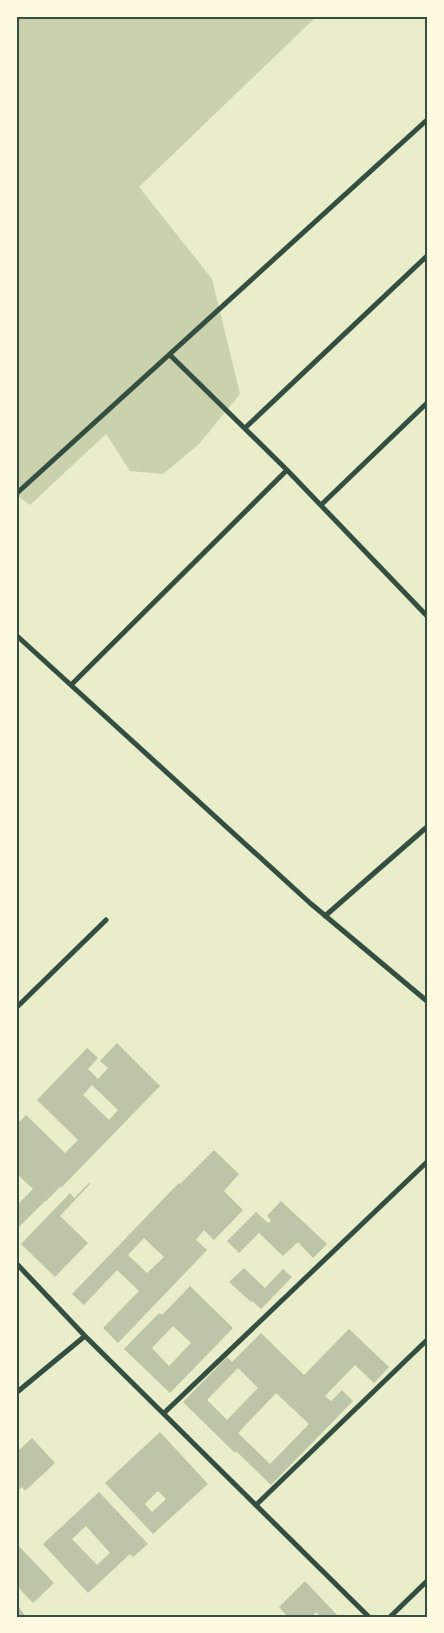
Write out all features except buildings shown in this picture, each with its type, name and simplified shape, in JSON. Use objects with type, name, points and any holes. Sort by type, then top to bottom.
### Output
[{"type":"street","points":[[16,494],[428,119]]},
{"type":"street","points":[[245,428],[428,255]]},
{"type":"street","points":[[170,355],[287,470],[428,617]]},
{"type":"street","points":[[321,505],[428,402]]},
{"type":"street","points":[[71,685],[287,470]]},
{"type":"street","points":[[16,635],[325,916],[428,1002]]},
{"type":"street","points":[[325,916],[428,826]]},
{"type":"street","points":[[16,1008],[106,920]]},
{"type":"street","points":[[164,1413],[428,1162]]},
{"type":"street","points":[[16,1263],[85,1336],[370,1617]]},
{"type":"street","points":[[16,1393],[85,1336]]},
{"type":"street","points":[[256,1505],[428,1340]]},
{"type":"street","points":[[390,1617],[428,1580]]},
{"type":"green space","points":[[16,16],[317,16],[139,187],[212,279],[240,394],[199,444],[163,474],[130,471],[106,434],[30,505],[16,495]]}]
